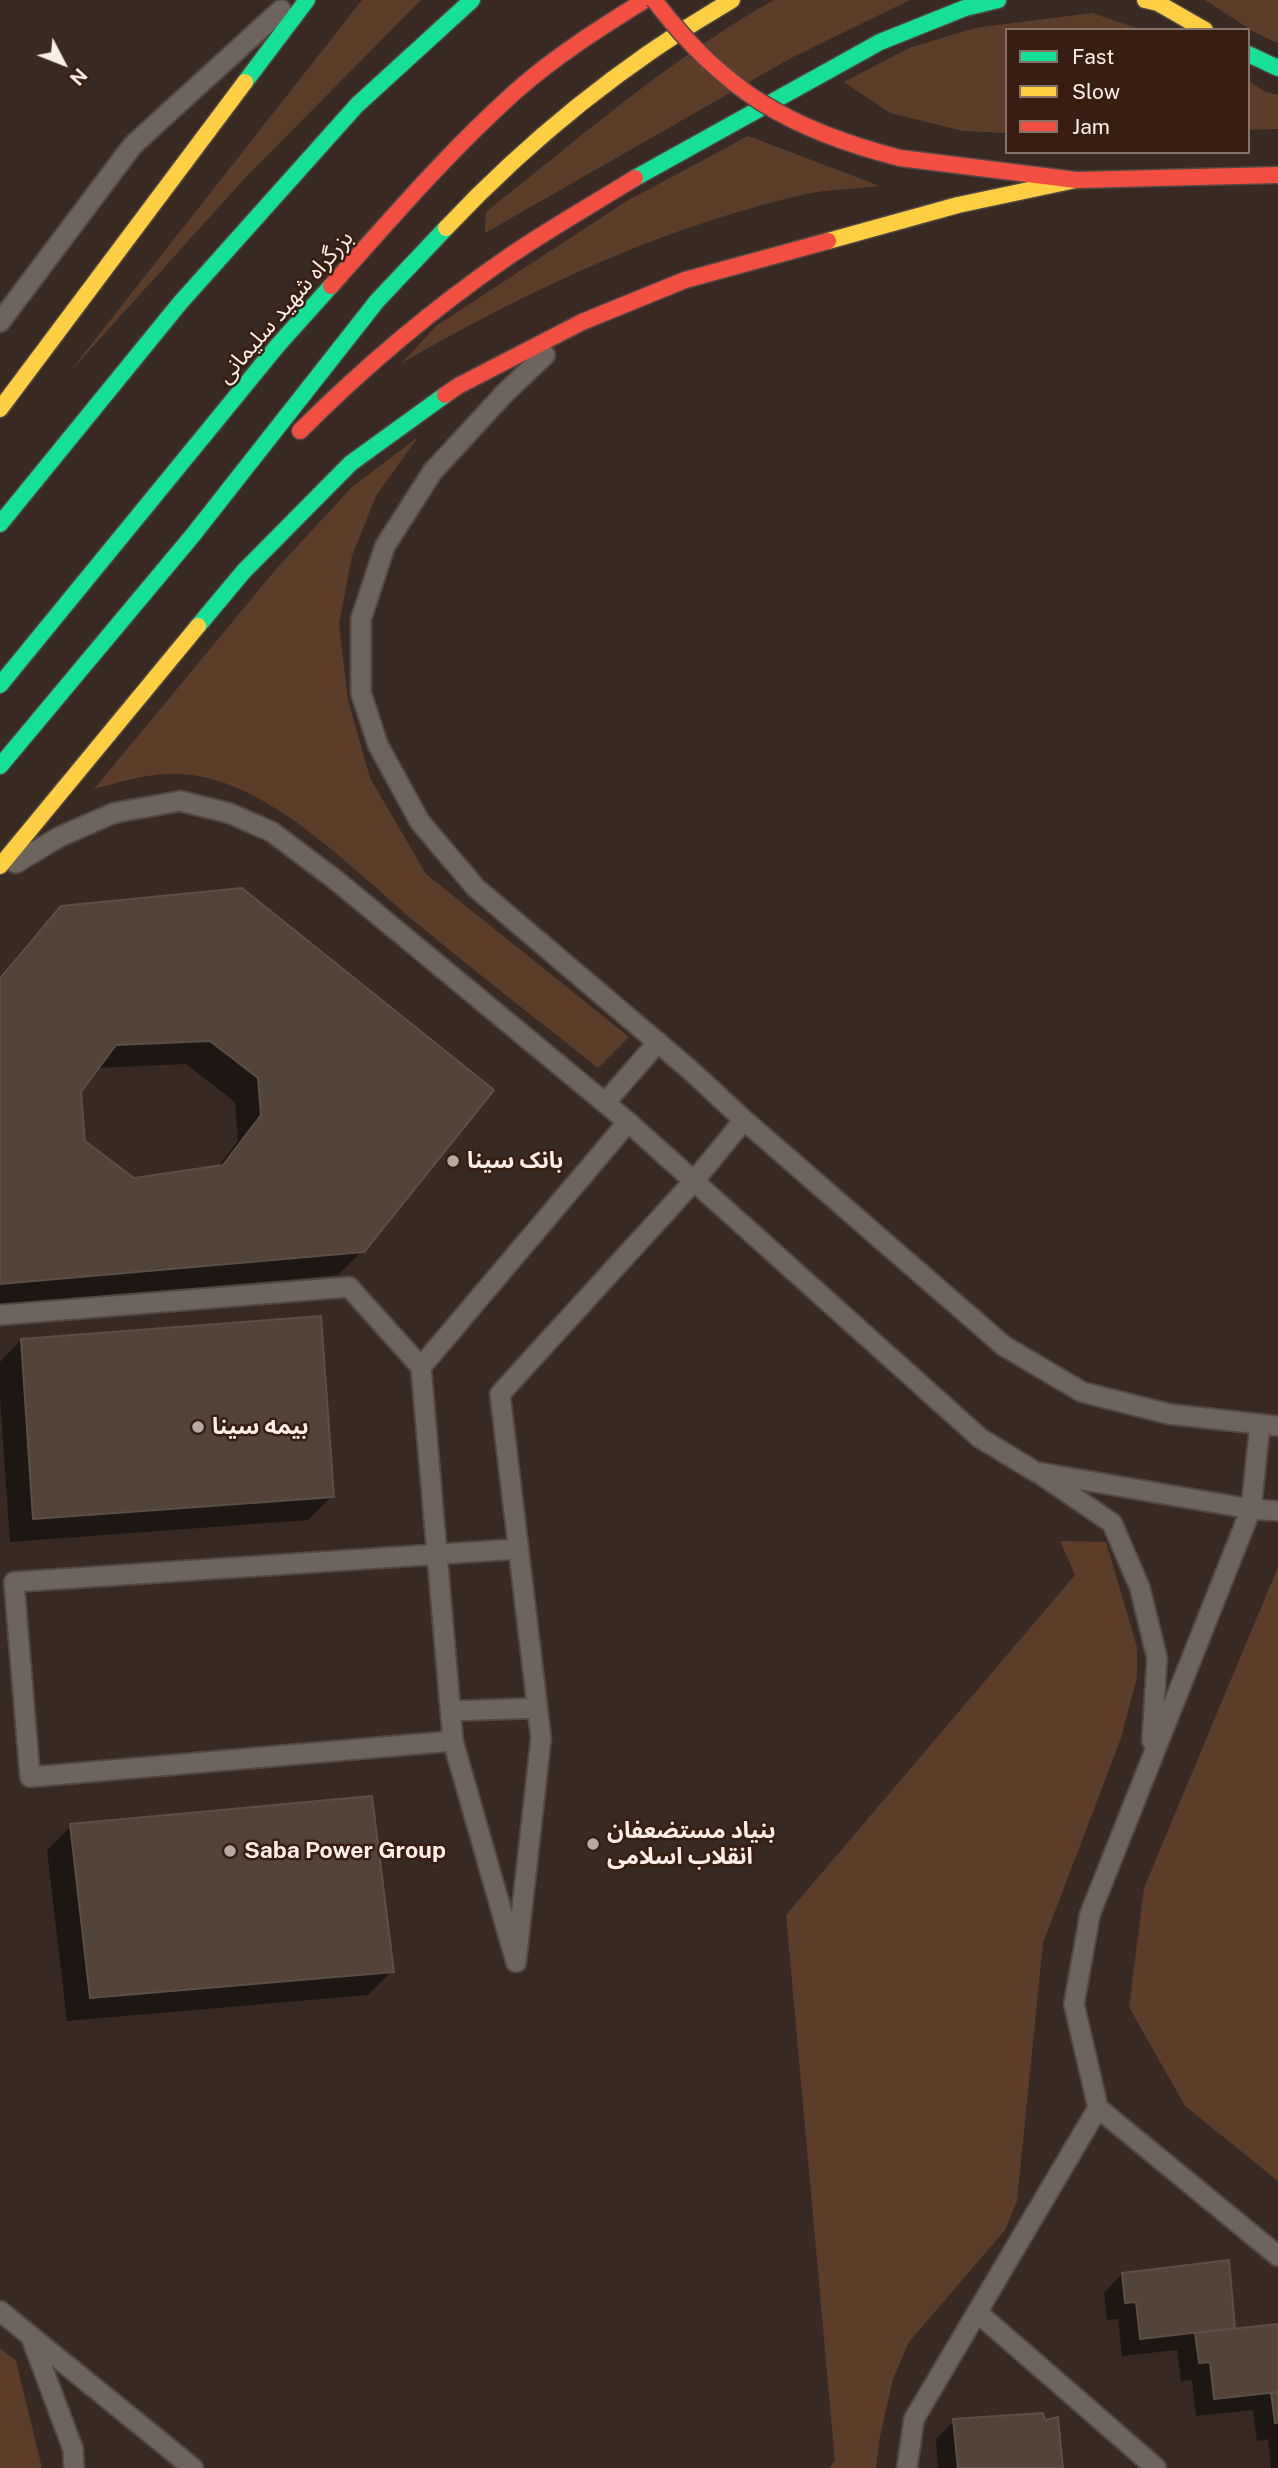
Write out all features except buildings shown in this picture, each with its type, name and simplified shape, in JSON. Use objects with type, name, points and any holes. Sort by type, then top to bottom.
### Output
[{"type":"main road","points":[[0,409],[307,0]]},
{"type":"main road","points":[[0,524],[180,303],[357,105],[472,0]]},
{"type":"main road","name":"بزرگراه شهید سلیمانی","points":[[0,685],[278,345],[444,160],[516,91],[600,28],[645,0]]},
{"type":"main road","points":[[653,0],[671,26],[699,56],[753,101],[813,133],[859,150],[900,158],[1076,180],[1278,175]]},
{"type":"main road","points":[[0,766],[193,535],[376,301],[487,184],[589,98],[694,22],[732,0]]},
{"type":"main road","points":[[193,535],[330,401],[421,321],[520,248],[650,169],[880,41],[965,8],[998,0]]},
{"type":"main road","points":[[1145,0],[1158,4],[1201,28]]},
{"type":"main road","points":[[1250,55],[1278,68]]},
{"type":"main road","points":[[0,866],[244,571],[351,463],[458,386],[582,321],[709,272],[946,209],[1076,180]]},
{"type":"lane","points":[[2,317],[133,145],[292,0]]},
{"type":"lane","points":[[582,321],[505,393],[433,471],[385,546],[360,619],[361,693],[379,745],[420,822],[476,888],[658,1042],[1004,1346],[1082,1392],[1169,1414],[1269,1425],[1251,1508],[1090,1914],[1074,2004],[1098,2108],[1278,2256]]},
{"type":"lane","points":[[0,873],[59,837],[114,813],[180,802],[229,813],[272,832],[337,881],[628,1122],[980,1438],[1112,1523],[1140,1588],[1157,1658],[1152,1758]]},
{"type":"lane","points":[[605,1103],[658,1042]]},
{"type":"lane","points":[[0,1314],[349,1287],[421,1367],[453,1741],[516,1962],[541,1738],[500,1394],[694,1181],[744,1120]]},
{"type":"lane","points":[[421,1367],[628,1122]]},
{"type":"lane","points":[[1036,1472],[1278,1511]]},
{"type":"lane","points":[[453,1741],[30,1777],[14,1582],[518,1549]]},
{"type":"lane","points":[[450,1711],[537,1708]]},
{"type":"lane","points":[[906,2468],[914,2419],[1098,2108]]},
{"type":"lane","points":[[0,2311],[193,2468]]},
{"type":"lane","points":[[978,2313],[1156,2468]]},
{"type":"lane","points":[[31,2336],[73,2449],[74,2468]]},
{"type":"shaded area","points":[[362,0],[421,0],[245,178],[68,374]]},
{"type":"shaded area","points":[[774,0],[910,0],[789,59],[485,233],[486,212],[590,128],[699,47]]},
{"type":"shaded area","points":[[1205,0],[1278,0],[1278,43],[1248,28]]},
{"type":"shaded area","points":[[1092,13],[1137,28],[1005,28],[1005,133],[963,131],[890,113],[844,82],[909,48],[975,28]]},
{"type":"shaded area","points":[[1250,82],[1266,92],[1278,95],[1278,129],[1250,130]]},
{"type":"shaded area","points":[[748,136],[880,186],[811,193],[757,206],[652,241],[549,285],[402,363],[436,326],[625,202]]},
{"type":"shaded area","points":[[418,437],[376,496],[352,556],[339,624],[348,700],[370,778],[426,874],[629,1037],[598,1068],[419,925],[316,837],[258,798],[228,784],[184,774],[145,776],[94,789],[277,568],[352,487]]},
{"type":"shaded area","points":[[1060,1541],[1106,1542],[1137,1647],[1137,1677],[1121,1738],[1043,1943],[1017,2201],[1005,2230],[909,2342],[893,2379],[879,2441],[876,2468],[829,2468],[835,2461],[786,1915],[1075,1575]]},
{"type":"shaded area","points":[[1278,1567],[1278,2181],[1185,2106],[1129,2007],[1144,1888]]},
{"type":"shaded area","points":[[0,2348],[16,2361],[42,2468],[0,2468]]},
{"type":"traffic: fast","points":[[245,82],[307,0]]},
{"type":"traffic: fast","points":[[0,524],[180,303],[357,105],[472,0]]},
{"type":"traffic: fast","points":[[635,178],[880,42],[965,8],[998,0]]},
{"type":"traffic: fast","points":[[1250,55],[1278,68]]},
{"type":"traffic: fast","points":[[0,766],[193,535],[377,301],[446,228]]},
{"type":"traffic: fast","points":[[0,685],[278,345],[331,286]]},
{"type":"traffic: fast","points":[[198,626],[244,571],[351,463],[445,395]]},
{"type":"traffic: slow","points":[[446,228],[511,164],[581,104],[655,49],[732,0]]},
{"type":"traffic: slow","points":[[1145,0],[1158,3],[1202,28]]},
{"type":"traffic: slow","points":[[0,409],[245,82]]},
{"type":"traffic: slow","points":[[828,241],[958,205],[1076,180]]},
{"type":"traffic: slow","points":[[0,866],[198,626]]},
{"type":"traffic: jam","points":[[331,286],[443,162],[515,92],[561,55],[645,0]]},
{"type":"traffic: jam","points":[[654,0],[706,59],[733,83],[762,103],[825,134],[900,158]]},
{"type":"traffic: jam","points":[[900,158],[1076,180],[1278,175]]},
{"type":"traffic: jam","points":[[300,431],[374,361],[480,276],[635,178]]},
{"type":"traffic: jam","points":[[445,395],[582,322],[685,280],[828,241]]},
{"type":"place","name":"بانک سینا","points":[[453,1161]]},
{"type":"place","name":"بیمه سینا","points":[[198,1427]]},
{"type":"place","name":"بنیاد مستضعفان انقلاب اسلامی","points":[[593,1844]]},
{"type":"place","name":"Saba Power Group","points":[[230,1851]]}]
